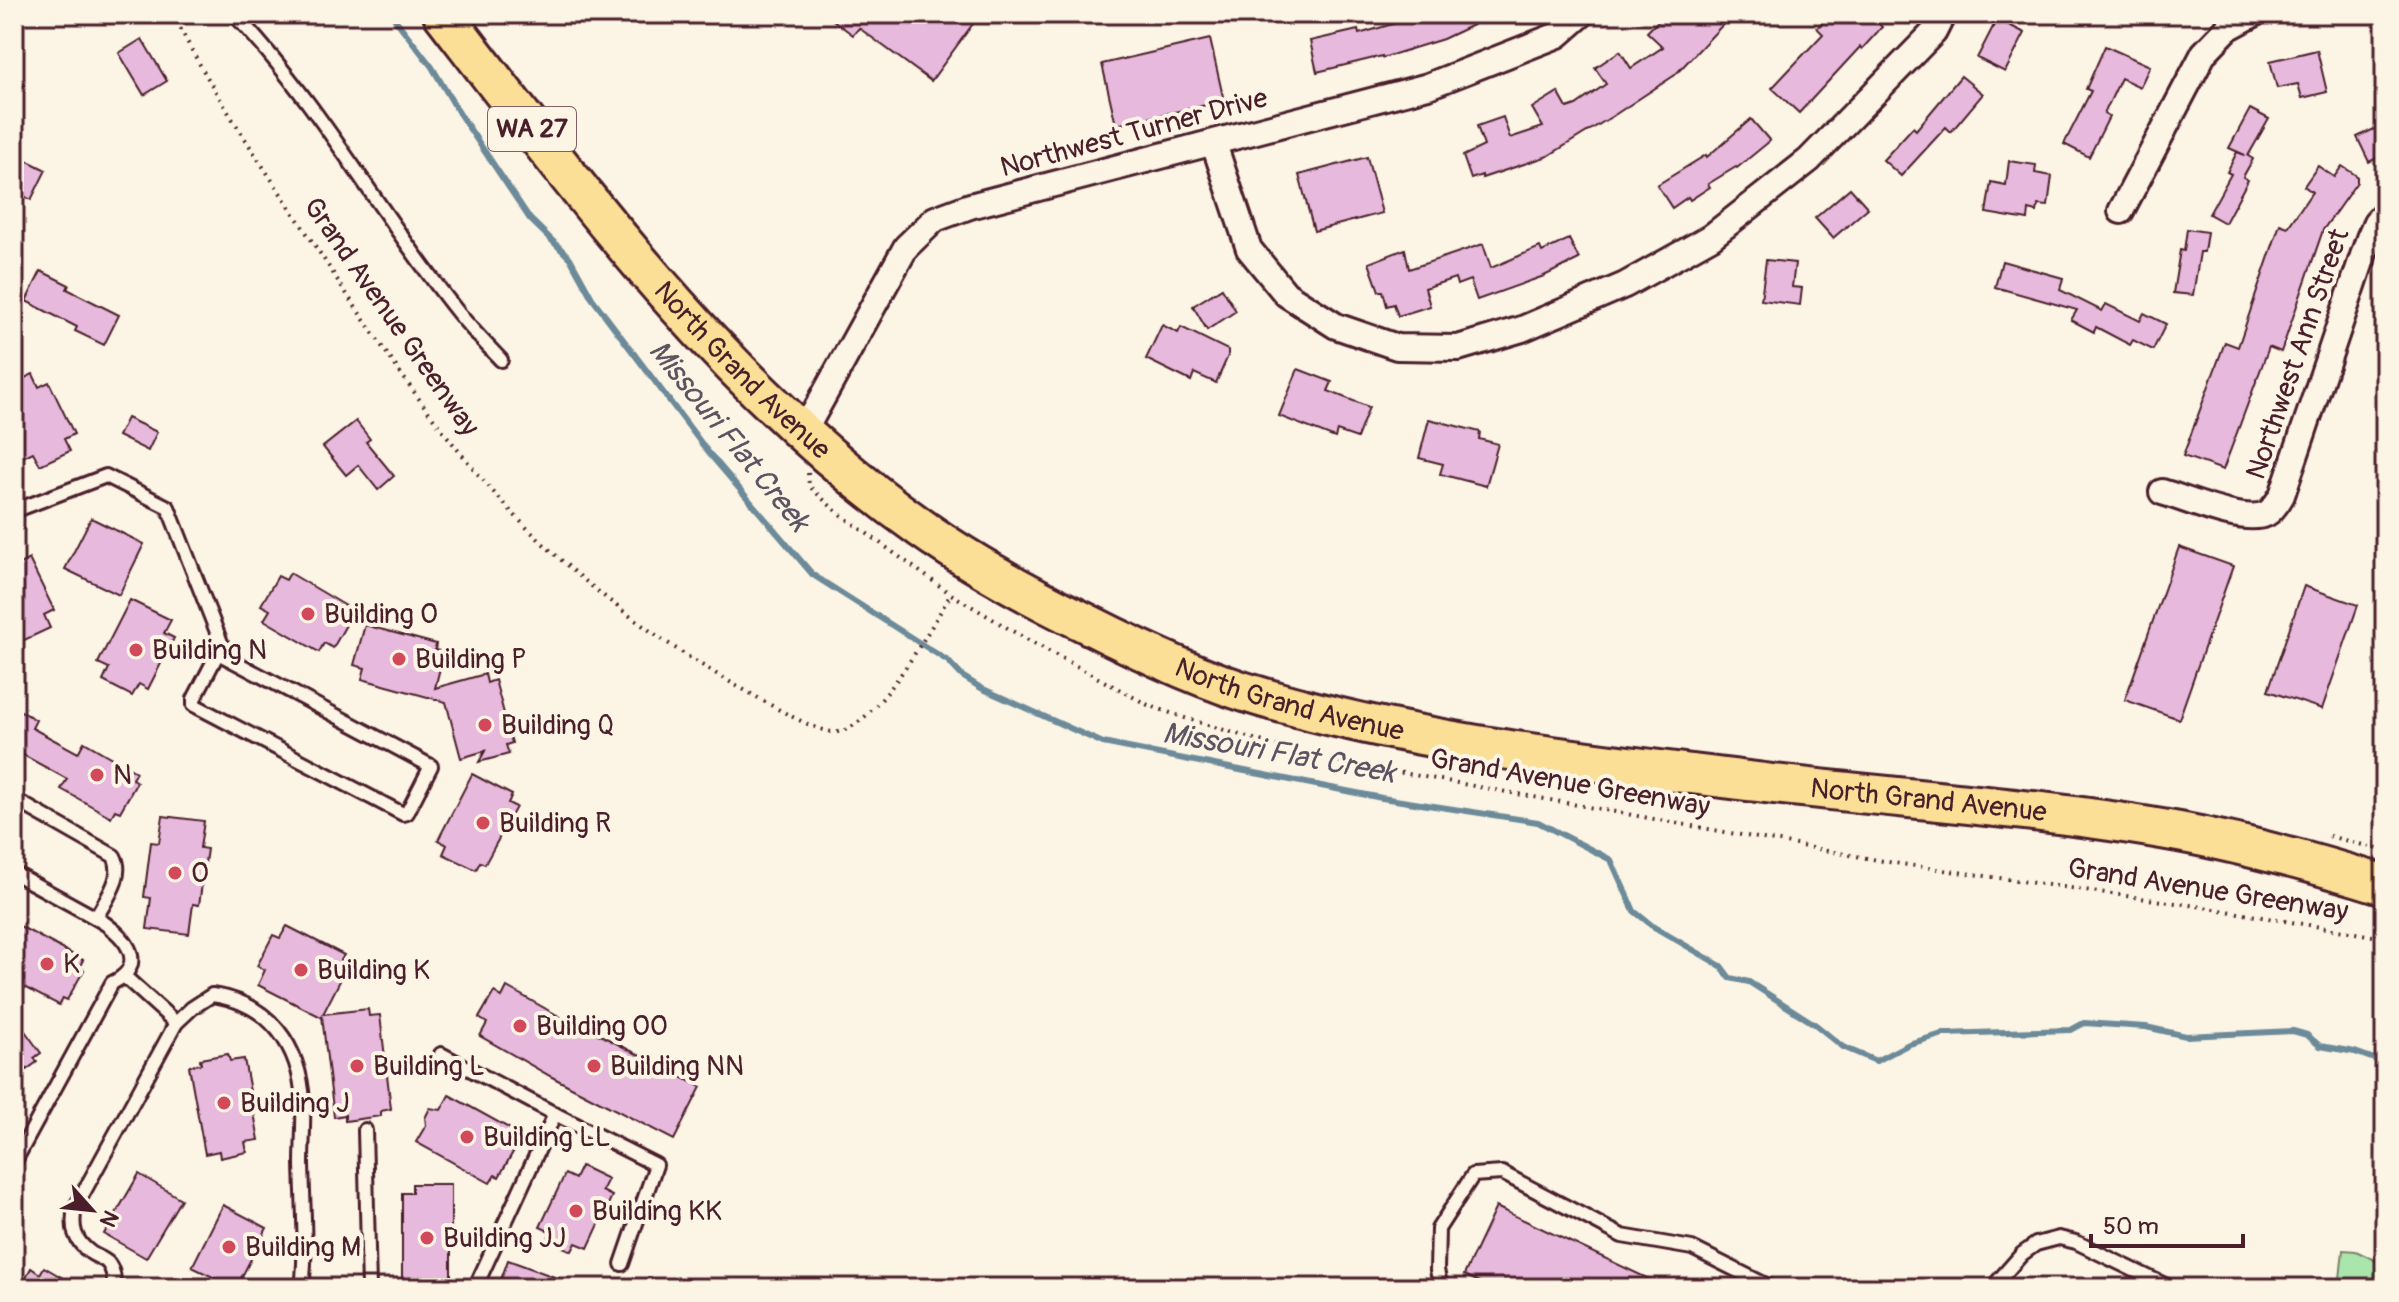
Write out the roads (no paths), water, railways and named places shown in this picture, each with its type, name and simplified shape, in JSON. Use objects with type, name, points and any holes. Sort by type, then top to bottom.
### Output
[{"type":"main road","name":"North Grand Avenue","points":[[443,14],[622,244],[755,389],[812,440],[922,529],[1010,585],[1141,651],[1255,696],[1366,726],[1489,747],[1760,782],[2093,819],[2259,848],[2385,885]]},
{"type":"street","name":"Northwest Turner Drive","points":[[812,440],[906,247],[935,219],[970,206],[1428,86],[1558,35],[1582,14]]},
{"type":"street","points":[[1214,144],[1249,249],[1286,294],[1336,326],[1397,347],[1458,348],[1522,329],[1625,285],[1711,237],[1809,160],[1934,32],[1943,14]]},
{"type":"street","points":[[2121,211],[2204,53],[2228,28],[2254,14]]},
{"type":"street","name":"Northwest Ann Street","points":[[2162,492],[2239,515],[2266,514],[2277,505],[2369,238],[2376,222],[2385,212]]},
{"type":"lane","points":[[234,14],[278,62],[456,311],[501,360]]},
{"type":"lane","points":[[14,511],[106,476],[168,507],[222,645],[194,699],[194,705],[401,813],[407,813],[431,766],[218,653]]},
{"type":"lane","points":[[14,799],[114,856],[118,866],[116,880],[96,918]]},
{"type":"lane","points":[[14,873],[111,926],[126,942],[131,965],[125,977],[112,983],[14,1163]]},
{"type":"lane","points":[[125,977],[176,1023]]},
{"type":"lane","points":[[114,1288],[114,1273],[106,1260],[92,1255],[78,1242],[71,1225],[75,1208],[176,1023],[212,995],[234,998],[264,1015],[285,1038],[295,1058],[303,1100],[302,1288]]},
{"type":"lane","points":[[441,1054],[656,1165],[622,1264]]},
{"type":"lane","points":[[475,1288],[555,1114]]},
{"type":"lane","points":[[365,1130],[369,1288]]},
{"type":"lane","points":[[1441,1288],[1437,1270],[1438,1229],[1473,1175],[1502,1173],[1622,1236],[1692,1248],[1772,1288]]},
{"type":"lane","points":[[1992,1288],[2022,1254],[2036,1244],[2059,1238],[2076,1242],[2171,1288]]},
{"type":"waterway","name":"Missouri Flat Creek","points":[[391,14],[432,67],[530,219],[570,258],[592,298],[708,452],[813,575],[948,661],[962,676],[981,688],[1103,743],[1382,798],[1538,822],[1611,860],[1634,911],[1654,927],[1721,966],[1730,978],[1749,982],[1816,1025],[1843,1047],[1876,1061],[1909,1044],[1943,1034],[2071,1030],[2084,1023],[2146,1027],[2186,1036],[2293,1031],[2307,1035],[2320,1046],[2355,1052],[2385,1063]]},
{"type":"place","name":"Building O","points":[[308,614]]},
{"type":"place","name":"Building N","points":[[136,650]]},
{"type":"place","name":"Building P","points":[[399,659]]},
{"type":"place","name":"Building Q","points":[[485,725]]},
{"type":"place","name":"N","points":[[97,775]]},
{"type":"place","name":"Building R","points":[[483,823]]},
{"type":"place","name":"O","points":[[175,873]]},
{"type":"place","name":"K","points":[[47,964]]},
{"type":"place","name":"Building K","points":[[301,970]]},
{"type":"place","name":"Building OO","points":[[520,1026]]},
{"type":"place","name":"Building L","points":[[357,1066]]},
{"type":"place","name":"Building NN","points":[[594,1066]]},
{"type":"place","name":"Building J","points":[[224,1103]]},
{"type":"place","name":"Building LL","points":[[467,1137]]},
{"type":"place","name":"Building KK","points":[[576,1211]]},
{"type":"place","name":"Building JJ","points":[[427,1238]]},
{"type":"place","name":"Building M","points":[[229,1247]]}]
